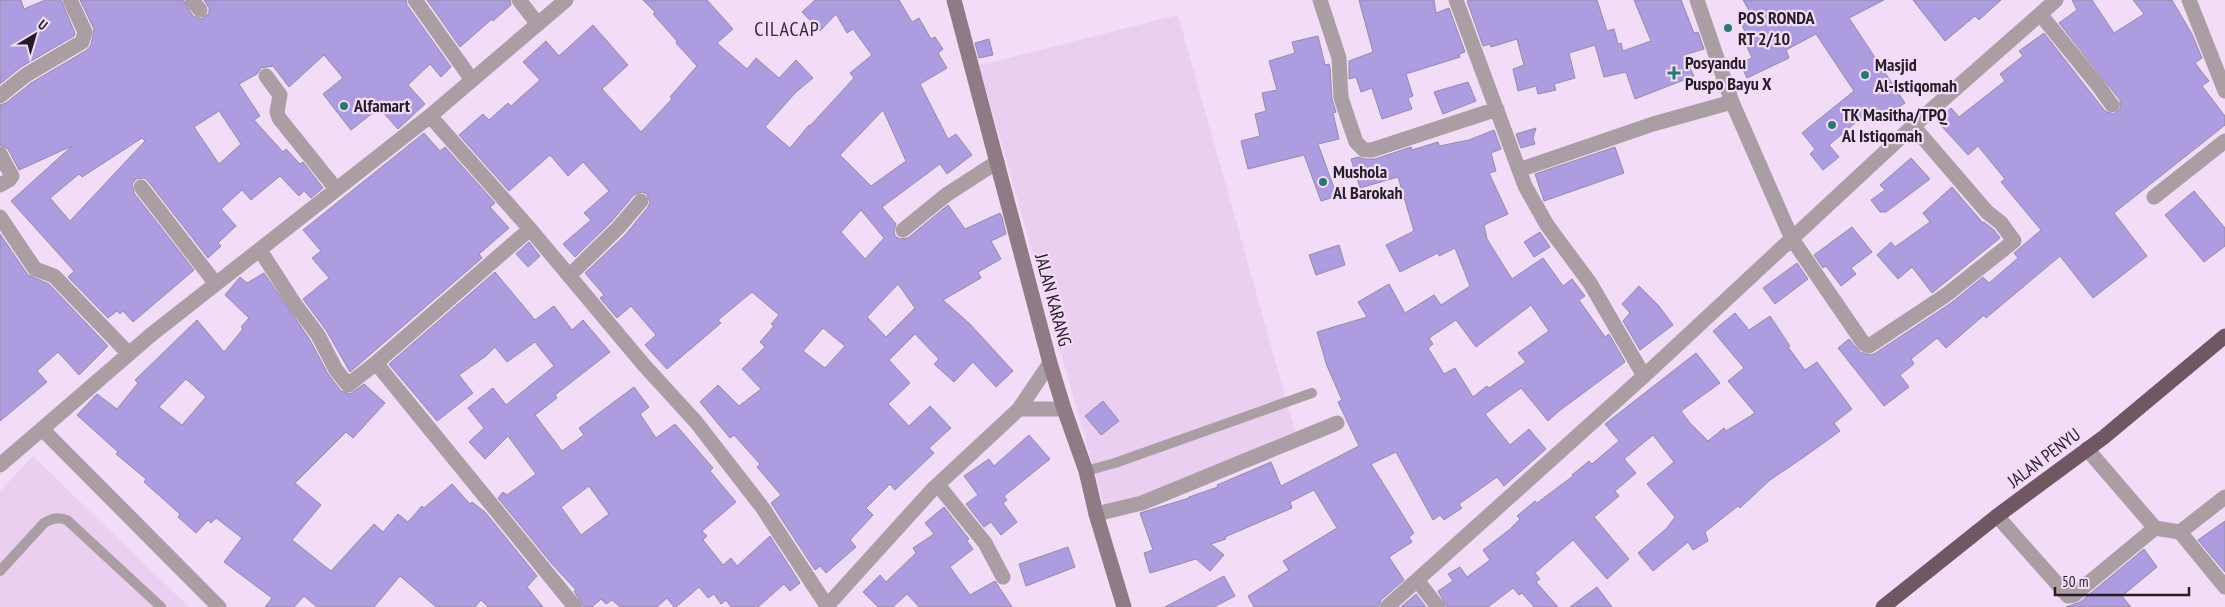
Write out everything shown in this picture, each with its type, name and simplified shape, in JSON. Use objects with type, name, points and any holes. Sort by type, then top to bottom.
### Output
[{"type":"highway","name":"JALAN PENYU","points":[[1883,607],[1997,516],[2087,449],[2225,336]]},
{"type":"main road","name":"JALAN KARANG","points":[[954,0],[1050,363],[1064,410],[1086,471],[1096,514],[1124,607]]},
{"type":"street","points":[[0,96],[26,75],[82,42],[85,32],[70,0]]},
{"type":"street","points":[[414,0],[472,80]]},
{"type":"street","points":[[520,0],[537,23]]},
{"type":"street","points":[[0,465],[129,354],[430,116],[566,0]]},
{"type":"street","points":[[1320,0],[1339,58],[1341,98],[1356,142],[1364,150],[1372,150],[1497,109]]},
{"type":"street","points":[[1456,0],[1525,186],[1547,225],[1590,283],[1644,376]]},
{"type":"street","points":[[1697,0],[1732,102],[1792,239],[1864,344],[1869,346],[1946,295],[2014,240],[2000,223],[1987,212],[1913,126]]},
{"type":"street","points":[[1387,607],[1644,376],[1913,126],[2056,0]]},
{"type":"street","points":[[2190,0],[2223,80]]},
{"type":"street","points":[[2040,14],[2112,105]]},
{"type":"street","points":[[266,76],[280,95],[277,112],[279,118],[336,189]]},
{"type":"street","points":[[1519,170],[1653,124],[1732,102]]},
{"type":"street","points":[[430,116],[530,229],[643,364],[696,422],[762,507],[827,607],[938,485],[1019,409],[1050,363]]},
{"type":"street","points":[[2154,197],[2225,141]]},
{"type":"street","points":[[0,154],[12,176],[0,185]]},
{"type":"street","points":[[902,230],[946,195],[996,162]]},
{"type":"street","points":[[141,187],[216,284]]},
{"type":"street","points":[[570,276],[618,228],[641,201]]},
{"type":"street","points":[[0,217],[35,269],[54,276],[129,354]]},
{"type":"street","points":[[260,250],[294,303],[318,335],[336,370],[348,384],[376,363],[530,229]]},
{"type":"street","points":[[376,363],[573,606]]},
{"type":"street","points":[[1019,409],[1064,410]]},
{"type":"street","points":[[1096,514],[1142,502],[1337,423]]},
{"type":"street","points":[[42,429],[219,607]]},
{"type":"street","points":[[2087,449],[2155,528],[2180,532],[2225,587]]},
{"type":"street","points":[[938,485],[985,543],[1003,577]]},
{"type":"street","points":[[2180,532],[2225,498]]},
{"type":"street","points":[[1997,516],[2068,596],[2074,595],[2155,528]]},
{"type":"street","points":[[1417,580],[1438,607]]},
{"type":"lane","points":[[1086,471],[1115,463],[1312,393]]},
{"type":"lane","points":[[0,571],[44,523],[53,518],[59,518],[66,520],[161,607]]},
{"type":"shaded area","points":[[1178,15],[1299,445],[1107,515],[979,65]]},
{"type":"shaded area","points":[[33,456],[189,607],[0,607],[0,491]]},
{"type":"building","points":[[0,0],[21,0],[24,9],[45,0],[61,0],[75,33],[74,36],[21,67],[0,84]]},
{"type":"building","points":[[80,0],[183,0],[193,16],[201,19],[209,13],[209,8],[204,0],[406,0],[407,5],[451,67],[441,77],[430,64],[408,85],[425,104],[398,129],[379,108],[351,130],[323,94],[343,78],[324,55],[289,87],[273,66],[261,68],[257,74],[239,84],[260,116],[254,120],[283,152],[286,149],[300,164],[303,162],[323,188],[311,198],[304,191],[299,196],[280,176],[251,200],[242,190],[221,209],[236,226],[218,243],[221,246],[208,258],[148,181],[144,178],[136,179],[132,184],[134,193],[194,270],[133,322],[123,311],[120,314],[117,311],[108,318],[68,277],[74,271],[11,201],[72,146],[19,170],[8,149],[0,145],[0,105],[6,103],[31,83],[87,50],[91,45],[94,29]],"holes":[[[219,111],[241,144],[219,164],[194,127]],[[142,138],[145,141],[70,221],[50,198],[79,174],[82,177]]]},
{"type":"building","points":[[427,0],[510,0],[511,5],[460,47]]},
{"type":"building","points":[[643,0],[707,0],[733,29],[717,43],[747,69],[756,58],[779,78],[796,60],[813,78],[795,93],[765,127],[790,148],[854,78],[850,73],[872,55],[853,29],[847,33],[836,14],[820,31],[802,12],[815,0],[899,0],[912,22],[919,18],[931,39],[935,37],[943,49],[938,53],[947,68],[920,84],[948,139],[956,134],[972,155],[947,174],[940,164],[882,207],[896,224],[895,236],[900,239],[908,238],[948,205],[965,229],[1000,213],[1002,217],[1006,234],[991,241],[1001,259],[978,272],[981,278],[943,300],[970,324],[1013,371],[996,387],[973,362],[954,382],[934,364],[939,359],[915,334],[889,360],[910,383],[888,404],[909,426],[930,406],[951,428],[929,448],[934,453],[895,490],[890,484],[866,508],[873,515],[850,540],[856,547],[826,573],[820,566],[815,570],[771,503],[781,495],[757,467],[760,464],[734,435],[730,438],[700,402],[718,385],[739,406],[761,389],[742,369],[765,347],[760,342],[774,326],[771,324],[779,315],[752,292],[718,320],[721,323],[667,369],[645,345],[656,335],[631,306],[617,318],[600,298],[604,295],[585,273],[625,235],[648,207],[650,202],[647,194],[642,192],[634,195],[611,222],[575,257],[563,244],[591,220],[584,213],[609,191],[583,162],[568,176],[550,155],[509,191],[459,135],[483,114],[489,120],[508,103],[511,106],[540,80],[523,62],[546,41],[559,56],[593,25],[628,65],[602,89],[641,132],[672,99],[670,97],[697,66],[653,14],[655,12]],"holes":[[[883,110],[906,161],[871,186],[840,155]],[[861,210],[884,238],[865,259],[841,232]],[[898,284],[915,308],[886,337],[867,317]],[[823,328],[845,346],[825,368],[803,351]]]},
{"type":"building","points":[[1359,0],[1434,0],[1436,13],[1449,8],[1465,52],[1459,54],[1460,57],[1406,74],[1413,96],[1408,98],[1412,109],[1382,119],[1372,88],[1361,92],[1356,77],[1349,79],[1349,61],[1373,52]]},
{"type":"building","points":[[1597,0],[1607,31],[1614,29],[1618,44],[1621,43],[1623,51],[1651,41],[1634,0],[1681,0],[1694,33],[1698,32],[1704,49],[1684,55],[1694,76],[1635,99],[1626,72],[1604,77],[1595,45],[1569,53],[1575,78],[1554,84],[1556,90],[1538,94],[1536,86],[1518,91],[1513,69],[1524,65],[1517,39],[1491,47],[1490,44],[1483,46],[1467,1]]},
{"type":"building","points":[[1743,0],[1884,0],[1849,18],[1905,103],[1875,123],[1868,112],[1829,145],[1839,157],[1823,170],[1810,154],[1815,149],[1802,133],[1854,91],[1816,34],[1786,50],[1789,58],[1747,78],[1740,63],[1752,58],[1747,47],[1751,45],[1742,25],[1754,19]]},
{"type":"building","points":[[1913,0],[2001,0],[1979,20],[1975,16],[1945,41]]},
{"type":"building","points":[[2072,0],[2092,0],[2114,33],[2144,14],[2133,0],[2172,0],[2192,34],[2202,58],[2195,63],[2209,81],[2202,86],[2225,116],[2225,125],[2114,213],[2147,256],[2093,298],[2060,256],[1986,318],[1984,315],[1946,348],[1937,338],[1911,359],[1914,364],[1900,375],[1909,387],[1884,406],[1838,348],[1849,339],[1860,352],[1870,355],[1874,354],[1951,303],[1983,277],[1989,283],[2018,258],[2014,253],[2041,230],[2001,182],[2005,179],[1978,146],[1968,155],[1937,121],[1951,108],[1959,117],[2005,81],[2000,74],[2023,56],[2019,51],[2044,33],[2105,111],[2113,114],[2120,109],[2120,100],[2059,23],[2077,10]]},
{"type":"building","points":[[1318,36],[1325,65],[1329,64],[1330,67],[1332,99],[1336,112],[1333,113],[1339,139],[1318,144],[1337,196],[1321,201],[1304,155],[1248,169],[1241,141],[1260,136],[1255,114],[1266,111],[1262,93],[1277,90],[1269,61],[1295,53],[1292,42]]},
{"type":"building","points":[[989,39],[993,55],[979,58],[975,43]]},
{"type":"building","points":[[1468,82],[1476,101],[1443,114],[1434,92]]},
{"type":"building","points":[[1536,128],[1533,138],[1535,144],[1521,148],[1516,134]]},
{"type":"building","points":[[1494,130],[1501,149],[1491,153],[1496,171],[1489,173],[1508,214],[1484,225],[1487,239],[1512,279],[1543,258],[1563,286],[1572,279],[1585,296],[1579,300],[1605,337],[1609,334],[1625,362],[1548,421],[1521,388],[1485,414],[1510,445],[1529,429],[1546,449],[1504,486],[1497,477],[1459,504],[1462,508],[1444,520],[1440,515],[1433,520],[1396,452],[1371,464],[1414,533],[1409,537],[1412,542],[1389,557],[1404,580],[1381,600],[1378,607],[1254,607],[1248,596],[1289,570],[1283,561],[1337,528],[1314,490],[1290,502],[1292,508],[1225,537],[1226,539],[1211,544],[1224,555],[1210,571],[1196,559],[1150,573],[1144,553],[1153,550],[1140,513],[1218,487],[1217,485],[1271,462],[1281,486],[1359,446],[1338,402],[1342,400],[1327,366],[1317,332],[1367,317],[1358,302],[1389,284],[1405,313],[1434,295],[1441,305],[1470,286],[1455,248],[1439,256],[1438,253],[1400,272],[1386,245],[1414,231],[1398,177],[1360,188],[1351,159],[1358,157],[1375,159],[1411,147],[1412,150],[1438,142],[1439,146],[1469,140]],"holes":[[[1531,305],[1549,331],[1518,353],[1526,362],[1473,397],[1455,368],[1444,374],[1428,348],[1433,344],[1429,338],[1456,320],[1476,347]]]},
{"type":"building","points":[[424,133],[440,151],[445,147],[495,203],[490,207],[509,228],[479,254],[482,258],[350,372],[326,330],[303,299],[329,278],[312,258],[321,251],[303,230]]},
{"type":"building","points":[[1615,147],[1624,173],[1544,201],[1535,174]]},
{"type":"building","points":[[1911,158],[1930,179],[1886,212],[1880,212],[1871,200],[1885,190],[1880,185]]},
{"type":"building","points":[[1952,187],[1983,223],[1994,230],[2000,238],[1932,293],[1912,267],[1898,279],[1877,255],[1891,242],[1895,247],[1930,222],[1923,213]]},
{"type":"building","points":[[2194,191],[2225,228],[2225,246],[2204,262],[2165,215]]},
{"type":"building","points":[[1852,227],[1872,252],[1851,268],[1856,274],[1841,286],[1826,266],[1823,268],[1814,255]]},
{"type":"building","points":[[1540,232],[1550,247],[1534,257],[1524,242]]},
{"type":"building","points":[[0,234],[28,275],[49,284],[108,346],[79,375],[58,352],[37,371],[47,382],[0,421]]},
{"type":"building","points":[[529,242],[540,256],[528,267],[516,254]]},
{"type":"building","points":[[1339,245],[1345,265],[1316,275],[1309,255]]},
{"type":"building","points":[[1797,263],[1808,279],[1775,304],[1763,288]]},
{"type":"building","points":[[495,272],[535,320],[554,306],[572,330],[583,320],[610,352],[555,395],[557,398],[535,415],[562,451],[584,435],[579,428],[634,387],[649,407],[640,414],[656,438],[675,424],[713,468],[710,471],[736,502],[702,531],[707,536],[703,540],[723,565],[731,558],[737,566],[770,536],[800,583],[790,591],[784,584],[758,607],[731,607],[726,600],[721,604],[714,594],[708,598],[699,587],[676,607],[667,598],[657,607],[620,607],[612,600],[606,604],[601,599],[592,607],[584,607],[574,591],[576,590],[498,498],[503,492],[507,495],[536,474],[508,436],[485,459],[469,442],[484,428],[468,408],[493,388],[506,405],[554,366],[535,342],[507,362],[495,347],[486,356],[459,375],[473,393],[437,421],[389,364]],"holes":[[[589,486],[609,514],[581,535],[561,507]]]},
{"type":"building","points":[[264,273],[310,340],[328,374],[341,391],[350,394],[364,384],[385,403],[353,438],[346,432],[295,483],[321,505],[292,540],[331,571],[374,524],[383,532],[398,514],[408,522],[422,506],[424,508],[452,484],[470,504],[472,502],[485,512],[537,576],[527,587],[543,607],[488,607],[481,600],[475,607],[436,607],[400,576],[374,607],[317,607],[304,596],[294,607],[265,607],[272,598],[224,562],[242,538],[216,518],[211,523],[208,520],[196,533],[178,517],[180,514],[144,482],[146,479],[116,454],[118,452],[77,415],[97,394],[117,409],[138,383],[135,380],[197,320],[224,352],[243,329],[241,327],[249,318],[225,295],[240,277],[247,283]],"holes":[[[186,379],[206,397],[182,425],[159,407]]]},
{"type":"building","points":[[1639,286],[1659,306],[1673,325],[1640,350],[1623,321],[1630,313],[1622,304]]},
{"type":"building","points":[[1735,313],[1749,330],[1770,316],[1790,346],[1788,347],[1805,370],[1817,362],[1852,409],[1834,423],[1840,431],[1770,480],[1740,508],[1738,506],[1705,532],[1708,541],[1693,550],[1688,542],[1653,571],[1638,553],[1667,528],[1675,517],[1647,484],[1674,462],[1653,435],[1624,459],[1636,473],[1615,491],[1619,496],[1594,517],[1629,559],[1607,579],[1573,540],[1535,573],[1540,579],[1536,582],[1558,607],[1534,607],[1522,593],[1519,595],[1513,588],[1488,607],[1447,607],[1438,591],[1453,581],[1448,574],[1460,567],[1467,577],[1490,560],[1483,550],[1520,519],[1517,516],[1535,501],[1537,503],[1573,476],[1589,461],[1592,464],[1619,441],[1605,424],[1696,353],[1720,383],[1681,411],[1690,423],[1708,441],[1724,428],[1726,431],[1755,413],[1728,381],[1744,368],[1713,331]]},
{"type":"building","points":[[1103,401],[1119,421],[1101,435],[1085,416]]},
{"type":"building","points":[[1029,435],[1050,459],[1004,496],[1007,500],[1003,503],[1017,522],[1001,535],[991,522],[984,527],[966,504],[978,495],[964,476],[989,459],[994,466]]},
{"type":"building","points":[[944,507],[969,539],[967,541],[973,549],[950,567],[970,595],[995,581],[1012,607],[919,607],[907,594],[893,607],[878,607],[863,592],[880,575],[886,582],[916,553],[913,548],[934,534],[925,523]]},
{"type":"building","points":[[2225,521],[2225,572],[2198,540]]},
{"type":"building","points":[[1068,547],[1075,567],[1026,586],[1019,564]]},
{"type":"building","points":[[2144,549],[2157,567],[2122,596],[2131,607],[2066,607],[2080,602]]},
{"type":"building","points":[[1224,576],[1235,596],[1214,607],[1165,607]]},
{"type":"building","points":[[1597,587],[1612,607],[1570,607]]},
{"type":"building","points":[[1416,594],[1426,607],[1401,607]]},
{"type":"place","name":"POS RONDA RT 2/10","points":[[1728,28]]},
{"type":"place","name":"Posyandu Puspo Bayu X","points":[[1674,73]]},
{"type":"place","name":"Masjid Al-Istiqomah","points":[[1865,75]]},
{"type":"place","name":"Alfamart","points":[[344,106]]},
{"type":"place","name":"TK Masitha/TPQ Al Istiqomah","points":[[1832,125]]},
{"type":"place","name":"Mushola Al Barokah","points":[[1323,182]]},
{"type":"district","name":"CILACAP","points":[[787,29]]}]
